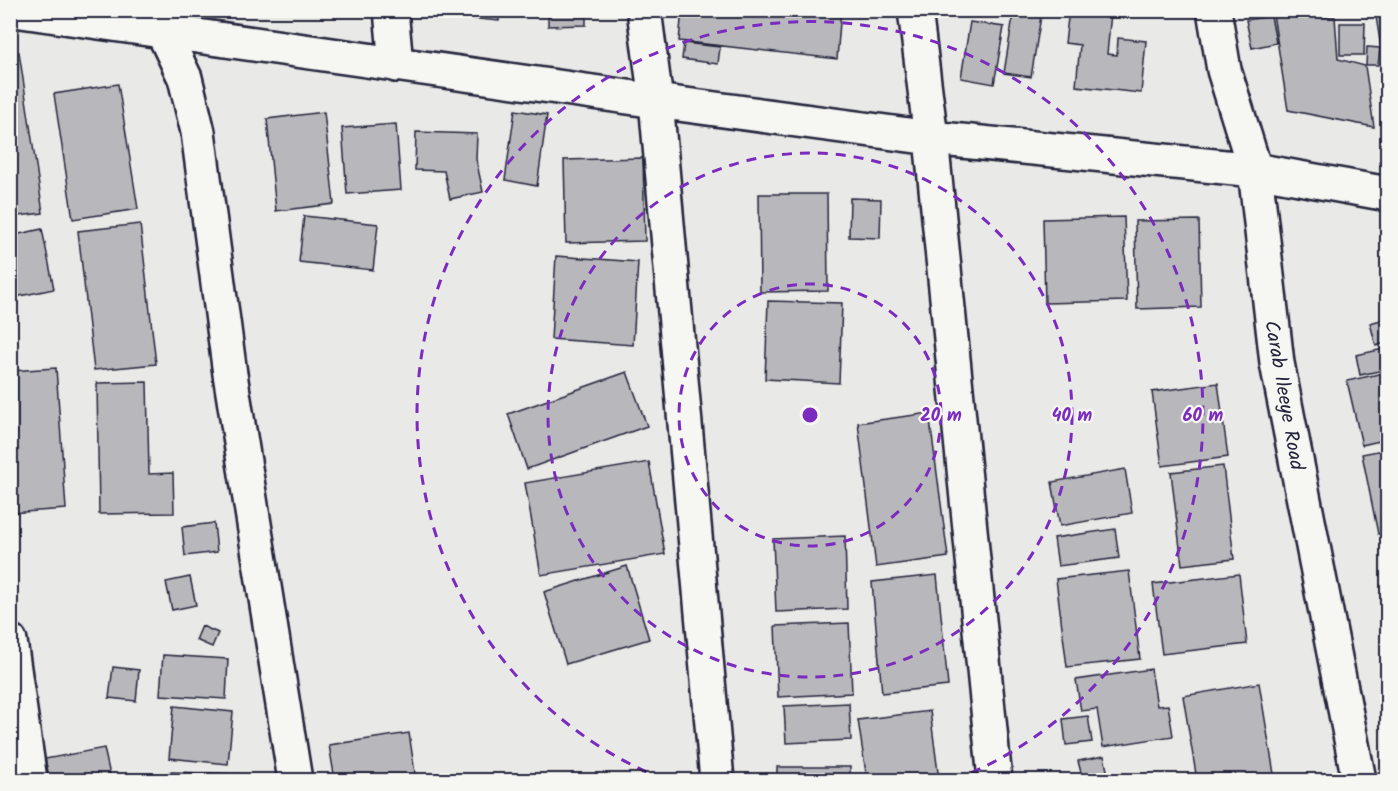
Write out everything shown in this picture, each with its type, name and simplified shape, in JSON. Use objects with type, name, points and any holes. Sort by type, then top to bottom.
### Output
[{"type":"street","points":[[14,10],[931,138],[1255,170],[1388,194]]},
{"type":"street","points":[[132,10],[163,32],[185,78],[198,132],[230,374],[295,780]]},
{"type":"street","points":[[391,10],[396,64]]},
{"type":"street","points":[[644,10],[657,101],[717,780]]},
{"type":"street","points":[[915,10],[931,138],[995,780]]},
{"type":"street","name":"Carab Ileeye Road","points":[[1214,10],[1224,70],[1255,170],[1277,363],[1359,780]]},
{"type":"street","points":[[10,641],[30,780]]},
{"type":"building","points":[[437,10],[500,10],[499,21],[437,15]]},
{"type":"building","points":[[548,10],[586,10],[586,25],[548,26]]},
{"type":"building","points":[[682,10],[841,10],[837,59],[679,41]]},
{"type":"building","points":[[1014,10],[1042,10],[1031,77],[1004,73]]},
{"type":"building","points":[[1069,10],[1111,13],[1107,54],[1117,55],[1118,38],[1146,41],[1141,93],[1076,86],[1080,45],[1065,43]]},
{"type":"building","points":[[1273,10],[1339,10],[1339,14],[1274,12]]},
{"type":"building","points":[[1375,10],[1388,10],[1388,92]]},
{"type":"building","points":[[1273,14],[1335,17],[1338,59],[1365,66],[1374,127],[1288,110]]},
{"type":"building","points":[[1271,16],[1276,43],[1252,48],[1246,20]]},
{"type":"building","points":[[970,22],[1004,27],[994,84],[961,78]]},
{"type":"building","points":[[1340,23],[1365,23],[1364,55],[1340,55]]},
{"type":"building","points":[[684,43],[720,47],[718,64],[682,59]]},
{"type":"building","points":[[1367,47],[1380,48],[1378,65],[1366,65]]},
{"type":"building","points":[[19,52],[43,213],[10,217],[10,53]]},
{"type":"building","points":[[118,84],[138,209],[73,219],[54,94]]},
{"type":"building","points":[[515,110],[547,115],[537,186],[505,180]]},
{"type":"building","points":[[324,112],[334,204],[276,211],[267,119]]},
{"type":"building","points":[[396,124],[401,190],[347,194],[342,128]]},
{"type":"building","points":[[416,132],[477,134],[476,159],[483,192],[450,199],[444,171],[415,170]]},
{"type":"building","points":[[643,158],[645,241],[566,243],[564,160]]},
{"type":"building","points":[[759,194],[827,194],[828,291],[760,292]]},
{"type":"building","points":[[850,198],[881,199],[880,238],[849,237]]},
{"type":"building","points":[[304,216],[378,224],[373,270],[299,262]]},
{"type":"building","points":[[1124,217],[1127,301],[1045,303],[1043,219]]},
{"type":"building","points":[[1199,220],[1201,307],[1137,309],[1135,221]]},
{"type":"building","points":[[140,224],[156,364],[94,370],[78,231]]},
{"type":"building","points":[[42,229],[54,289],[10,298],[10,236]]},
{"type":"building","points":[[556,256],[638,262],[633,345],[551,339]]},
{"type":"building","points":[[768,301],[842,303],[839,383],[765,379]]},
{"type":"building","points":[[1388,318],[1388,342],[1376,346],[1370,323]]},
{"type":"building","points":[[1388,348],[1388,369],[1360,375],[1356,355]]},
{"type":"building","points":[[56,368],[66,509],[10,513],[10,371]]},
{"type":"building","points":[[627,372],[647,426],[527,469],[508,414]]},
{"type":"building","points":[[1388,372],[1388,439],[1362,445],[1347,381]]},
{"type":"building","points":[[147,382],[149,474],[173,473],[174,513],[99,514],[97,383]]},
{"type":"building","points":[[1218,383],[1228,457],[1162,466],[1152,392]]},
{"type":"building","points":[[929,413],[948,557],[876,567],[858,423]]},
{"type":"building","points":[[1388,449],[1388,533],[1378,534],[1362,454]]},
{"type":"building","points":[[649,462],[665,554],[541,575],[525,483]]},
{"type":"building","points":[[1223,466],[1234,559],[1182,565],[1171,472]]},
{"type":"building","points":[[1125,469],[1132,513],[1060,526],[1052,482]]},
{"type":"building","points":[[214,523],[217,552],[185,556],[182,527]]},
{"type":"building","points":[[1115,529],[1119,558],[1058,566],[1054,538]]},
{"type":"building","points":[[845,536],[847,609],[776,612],[773,539]]},
{"type":"building","points":[[627,566],[649,639],[566,664],[544,592]]},
{"type":"building","points":[[1129,571],[1140,659],[1067,667],[1056,579]]},
{"type":"building","points":[[1239,574],[1247,644],[1162,654],[1153,584]]},
{"type":"building","points":[[937,575],[948,686],[882,693],[872,582]]},
{"type":"building","points":[[190,577],[196,605],[172,610],[166,582]]},
{"type":"building","points":[[849,623],[852,693],[778,697],[775,626]]},
{"type":"building","points":[[202,626],[218,633],[212,647],[196,640]]},
{"type":"building","points":[[163,655],[228,659],[226,699],[160,695]]},
{"type":"building","points":[[113,667],[139,670],[136,701],[109,698]]},
{"type":"building","points":[[1151,669],[1157,706],[1168,705],[1173,736],[1103,747],[1097,709],[1081,711],[1076,680]]},
{"type":"building","points":[[1259,683],[1275,780],[1197,780],[1183,696]]},
{"type":"building","points":[[849,703],[851,740],[786,743],[784,706]]},
{"type":"building","points":[[174,706],[233,712],[228,764],[169,758]]},
{"type":"building","points":[[930,711],[939,780],[867,780],[858,720]]},
{"type":"building","points":[[1088,716],[1092,742],[1066,745],[1063,719]]},
{"type":"building","points":[[409,733],[416,780],[335,780],[329,745]]},
{"type":"building","points":[[104,748],[111,780],[50,780],[45,759]]},
{"type":"building","points":[[1104,756],[1109,780],[1083,780],[1078,761]]},
{"type":"building","points":[[777,767],[850,767],[850,780],[777,780]]},
{"type":"building","points":[[169,772],[238,774],[237,780],[169,780]]}]
